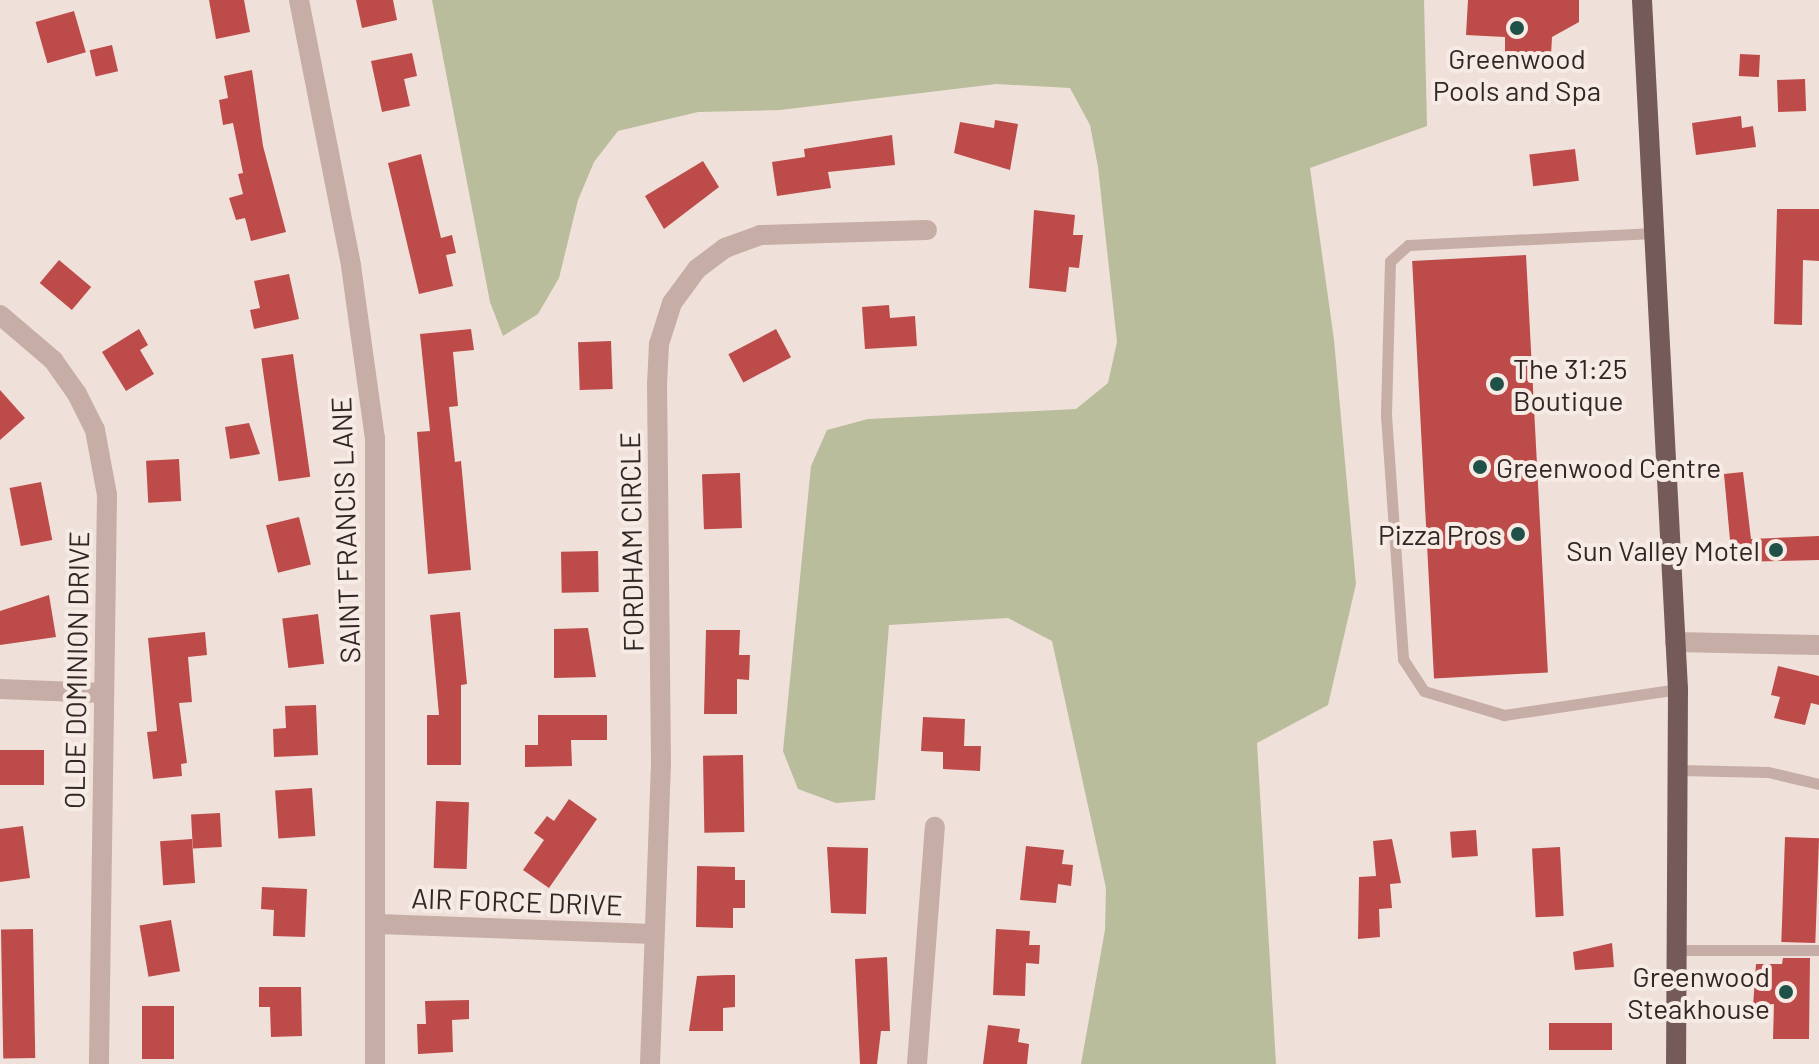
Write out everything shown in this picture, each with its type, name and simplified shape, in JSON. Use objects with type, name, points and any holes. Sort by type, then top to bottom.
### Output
[{"type":"main road","points":[[1642,0],[1678,689],[1680,770],[1676,1064]]},
{"type":"street","name":"SAINT FRANCIS LANE","points":[[299,0],[351,266],[375,438],[378,924],[375,1064]]},
{"type":"street","name":"FORDHAM CIRCLE","points":[[650,1064],[661,764],[657,385],[659,344],[672,303],[697,269],[725,248],[760,235],[927,230]]},
{"type":"street","name":"OLDE DOMINION DRIVE","points":[[0,315],[53,360],[95,430],[107,495],[99,1064]]},
{"type":"street","points":[[1675,642],[1819,645]]},
{"type":"street","points":[[0,689],[103,693]]},
{"type":"street","points":[[917,1064],[935,827]]},
{"type":"street","name":"AIR FORCE DRIVE","points":[[378,924],[653,934]]},
{"type":"lane","points":[[1654,233],[1408,245],[1390,261],[1386,415],[1403,659],[1424,691],[1504,715],[1678,689]]},
{"type":"lane","points":[[1680,770],[1768,772],[1819,784]]},
{"type":"lane","points":[[1678,950],[1819,950]]},
{"type":"green space","points":[[432,0],[1424,0],[1427,126],[1310,168],[1334,340],[1356,584],[1328,705],[1257,743],[1276,1064],[1081,1064],[1105,930],[1106,888],[1052,641],[1008,618],[889,625],[875,800],[836,803],[798,789],[783,751],[811,466],[827,430],[868,419],[1076,409],[1108,383],[1117,342],[1098,167],[1090,125],[1070,88],[996,84],[780,110],[698,112],[618,131],[594,162],[578,200],[559,278],[538,314],[503,336],[490,302]]},
{"type":"building","points":[[209,0],[244,0],[250,32],[216,39]]},
{"type":"building","points":[[356,0],[393,0],[397,20],[362,28]]},
{"type":"building","name":"Greenwood Pools and Spa","points":[[1468,0],[1579,0],[1579,22],[1552,37],[1551,55],[1505,52],[1505,37],[1466,35]]},
{"type":"building","points":[[74,11],[86,52],[47,63],[36,22]]},
{"type":"building","points":[[112,45],[118,71],[96,76],[90,50]]},
{"type":"building","points":[[412,53],[417,76],[404,79],[410,106],[382,112],[371,61]]},
{"type":"building","points":[[1740,54],[1760,55],[1759,77],[1739,76]]},
{"type":"building","points":[[252,70],[263,146],[286,232],[251,241],[245,218],[236,220],[229,198],[243,194],[238,174],[243,173],[233,123],[223,125],[219,100],[228,98],[224,76]]},
{"type":"building","points":[[1805,79],[1806,111],[1778,112],[1777,80]]},
{"type":"building","points":[[1741,116],[1742,128],[1753,126],[1756,147],[1696,155],[1692,123]]},
{"type":"building","points":[[995,120],[1018,124],[1010,170],[954,153],[960,122],[994,128]]},
{"type":"building","points":[[892,135],[895,165],[828,172],[831,188],[777,196],[772,162],[805,157],[804,149]]},
{"type":"building","points":[[1575,149],[1579,181],[1533,186],[1529,155]]},
{"type":"building","points":[[421,154],[441,238],[452,235],[456,253],[446,255],[453,286],[419,294],[388,163]]},
{"type":"building","points":[[703,161],[719,187],[664,229],[645,196]]},
{"type":"building","points":[[1777,209],[1819,209],[1819,261],[1803,260],[1802,325],[1774,324]]},
{"type":"building","points":[[1034,210],[1075,215],[1073,235],[1083,235],[1079,268],[1069,267],[1066,292],[1029,288]]},
{"type":"building","name":"Greenwood Centre","points":[[1526,255],[1548,672],[1434,678],[1412,261]]},
{"type":"building","points":[[59,260],[91,287],[72,310],[40,283]]},
{"type":"building","points":[[289,274],[299,319],[254,329],[250,310],[260,308],[254,281]]},
{"type":"building","points":[[889,305],[890,318],[915,316],[917,346],[865,349],[862,307]]},
{"type":"building","points":[[139,329],[148,345],[140,350],[154,374],[126,391],[102,352]]},
{"type":"building","points":[[471,329],[474,350],[453,352],[458,406],[449,407],[455,462],[461,461],[471,570],[428,574],[417,432],[430,431],[420,334]]},
{"type":"building","points":[[776,329],[791,357],[743,383],[728,354]]},
{"type":"building","points":[[611,341],[613,389],[580,390],[578,342]]},
{"type":"building","points":[[293,354],[310,477],[279,481],[261,358]]},
{"type":"building","points":[[0,390],[25,418],[0,440]]},
{"type":"building","points":[[249,423],[260,454],[230,459],[225,427]]},
{"type":"building","points":[[179,459],[181,501],[148,503],[146,461]]},
{"type":"building","points":[[1743,472],[1751,539],[1819,536],[1819,560],[1732,562],[1724,474]]},
{"type":"building","points":[[740,473],[742,528],[704,529],[702,474]]},
{"type":"building","points":[[41,482],[52,540],[21,546],[10,488]]},
{"type":"building","points":[[299,517],[311,565],[278,573],[266,525]]},
{"type":"building","points":[[598,551],[599,592],[562,593],[561,552]]},
{"type":"building","points":[[49,595],[56,637],[0,645],[0,611]]},
{"type":"building","points":[[460,612],[467,684],[461,685],[461,765],[427,765],[427,715],[439,715],[430,615]]},
{"type":"building","points":[[318,614],[324,664],[288,668],[282,618]]},
{"type":"building","points":[[588,628],[596,677],[554,678],[554,629]]},
{"type":"building","points":[[706,630],[740,630],[739,655],[750,655],[749,680],[737,679],[737,714],[704,714]]},
{"type":"building","points":[[205,632],[207,655],[188,657],[192,702],[179,703],[187,763],[181,764],[182,776],[153,779],[147,732],[157,731],[148,638]]},
{"type":"building","points":[[1778,666],[1819,676],[1819,705],[1811,703],[1805,725],[1774,718],[1780,697],[1771,695]]},
{"type":"building","points":[[316,705],[318,755],[274,757],[273,729],[286,728],[285,706]]},
{"type":"building","points":[[538,715],[607,715],[607,740],[571,740],[572,766],[525,767],[525,745],[538,745]]},
{"type":"building","points":[[923,717],[965,719],[964,746],[981,746],[980,771],[943,769],[943,752],[921,751]]},
{"type":"building","points":[[0,750],[44,750],[44,785],[0,785]]},
{"type":"building","points":[[743,755],[744,832],[704,833],[703,756]]},
{"type":"building","points":[[312,788],[315,836],[278,838],[275,791]]},
{"type":"building","points":[[569,799],[597,819],[549,888],[523,870],[544,840],[534,833],[547,816],[554,821]]},
{"type":"building","points":[[436,801],[469,802],[467,869],[434,868]]},
{"type":"building","points":[[220,813],[222,847],[193,848],[191,815]]},
{"type":"building","points":[[23,826],[30,878],[0,882],[0,829]]},
{"type":"building","points":[[1476,830],[1478,856],[1452,858],[1450,832]]},
{"type":"building","points":[[1785,837],[1819,838],[1815,943],[1781,942]]},
{"type":"building","points":[[192,839],[195,883],[163,885],[160,841]]},
{"type":"building","points":[[1392,839],[1401,883],[1390,884],[1392,908],[1379,909],[1380,937],[1358,939],[1359,877],[1376,876],[1373,841]]},
{"type":"building","points":[[1026,846],[1064,850],[1062,864],[1073,865],[1071,886],[1058,884],[1056,903],[1020,900]]},
{"type":"building","points":[[827,847],[868,848],[866,914],[831,913]]},
{"type":"building","points":[[1560,847],[1564,916],[1536,917],[1532,848]]},
{"type":"building","points":[[697,866],[735,867],[735,880],[745,880],[745,908],[733,908],[733,928],[696,927]]},
{"type":"building","points":[[262,887],[307,889],[305,937],[273,936],[274,910],[261,909]]},
{"type":"building","points":[[171,920],[180,971],[149,977],[139,926]]},
{"type":"building","points":[[33,929],[35,1058],[3,1059],[1,930]]},
{"type":"building","points":[[996,929],[1030,931],[1029,945],[1040,945],[1039,964],[1026,963],[1025,996],[993,995]]},
{"type":"building","points":[[1612,943],[1614,967],[1575,970],[1573,952]]},
{"type":"building","points":[[887,957],[890,1031],[881,1031],[877,1064],[860,1064],[855,959]]},
{"type":"building","points":[[1783,958],[1810,958],[1809,1039],[1773,1039],[1774,1004],[1753,1006],[1756,964],[1782,964]]},
{"type":"building","points":[[735,975],[735,1007],[723,1008],[723,1031],[689,1031],[697,976]]},
{"type":"building","points":[[259,987],[301,987],[302,1036],[271,1037],[270,1007],[259,1007]]},
{"type":"building","points":[[469,1000],[469,1019],[452,1020],[453,1052],[418,1054],[417,1024],[426,1024],[425,1001]]},
{"type":"building","points":[[142,1006],[174,1006],[174,1059],[142,1059]]},
{"type":"building","points":[[1549,1023],[1612,1023],[1612,1050],[1549,1050]]},
{"type":"building","points":[[988,1025],[1020,1029],[1018,1042],[1029,1044],[1027,1064],[983,1064]]},
{"type":"place","name":"Greenwood Pools and Spa","points":[[1517,28]]},
{"type":"place","name":"The 31:25 Boutique","points":[[1497,384]]},
{"type":"place","name":"Greenwood Centre","points":[[1480,467]]},
{"type":"place","name":"Pizza Pros","points":[[1518,534]]},
{"type":"place","name":"Sun Valley Motel","points":[[1776,550]]},
{"type":"place","name":"Greenwood Steakhouse","points":[[1786,992]]}]
